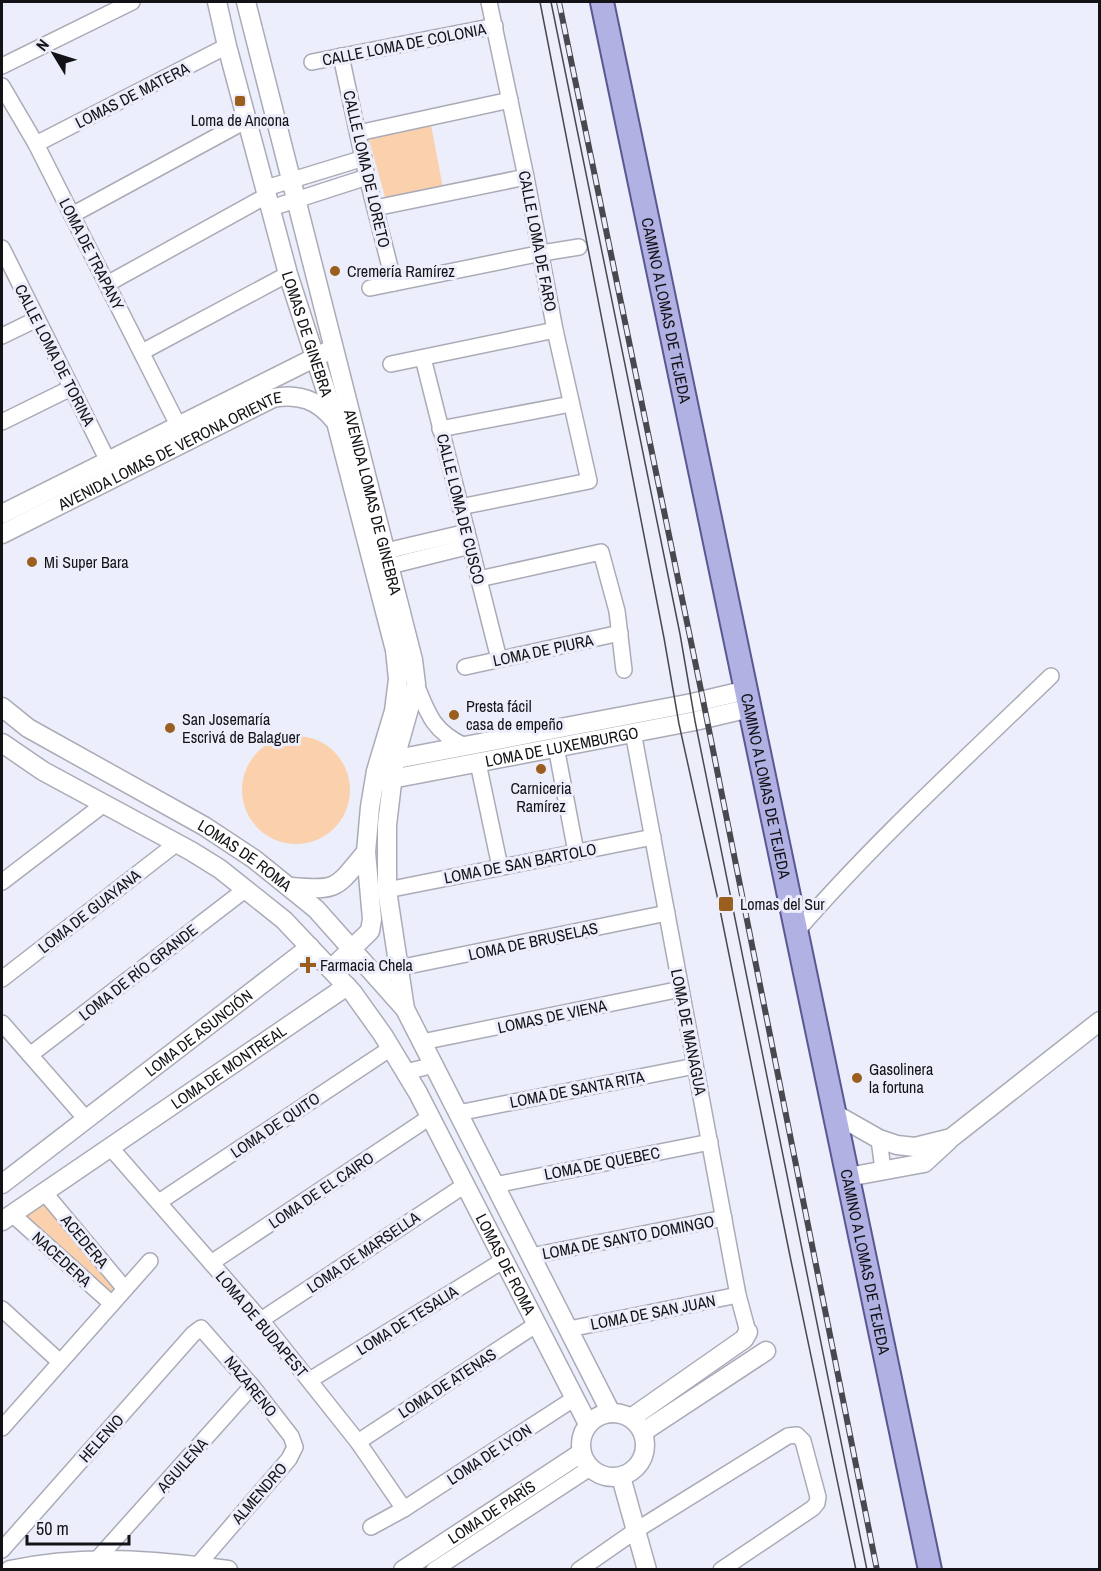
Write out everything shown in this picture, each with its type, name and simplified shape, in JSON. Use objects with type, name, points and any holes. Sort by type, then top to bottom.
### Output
[{"type":"main road","name":"CAMINO A LOMAS DE TEJEDA","points":[[602,2],[930,1569]]},
{"type":"street","points":[[2,66],[132,2]]},
{"type":"street","name":"LOMAS DE GINEBRA","points":[[217,2],[288,274],[336,422],[395,650],[398,679],[387,760],[374,783],[366,852],[372,919],[370,931],[331,969]]},
{"type":"street","name":"AVENIDA LOMAS DE GINEBRA","points":[[246,2],[413,660],[416,684],[387,760],[392,778],[387,825],[387,890],[405,1009]]},
{"type":"street","name":"CALLE LOMA DE FARO","points":[[460,507],[588,481],[489,2]]},
{"type":"street","name":"CALLE LOMA DE COLONIA","points":[[312,62],[495,26]]},
{"type":"street","name":"LOMAS DE MATERA","points":[[36,144],[227,46]]},
{"type":"street","name":"CALLE LOMA DE LORETO","points":[[341,56],[367,177],[394,283]]},
{"type":"street","name":"LOMA DE TRAPANY","points":[[2,86],[36,144],[178,425]]},
{"type":"street","points":[[358,133],[510,100]]},
{"type":"street","points":[[72,215],[247,120]]},
{"type":"street","points":[[107,284],[268,197],[292,180],[364,158]]},
{"type":"street","points":[[268,197],[296,199],[367,177]]},
{"type":"street","points":[[375,208],[526,177]]},
{"type":"street","points":[[370,288],[542,253],[579,248]]},
{"type":"street","name":"CALLE LOMA DE TORINA","points":[[2,249],[108,461]]},
{"type":"street","points":[[142,352],[288,274]]},
{"type":"street","points":[[2,336],[37,319]]},
{"type":"street","points":[[391,364],[555,330]]},
{"type":"street","name":"AVENIDA LOMAS DE VERONA ORIENTE","points":[[2,514],[315,355],[333,349]]},
{"type":"street","name":"CALLE LOMA DE CUSCO","points":[[423,358],[499,659]]},
{"type":"street","points":[[2,422],[71,387]]},
{"type":"street","name":"AVENIDA LOMAS DE VERONA ORIENTE","points":[[2,534],[273,398],[292,396],[320,404],[336,422]]},
{"type":"street","points":[[440,429],[571,404]]},
{"type":"street","points":[[388,558],[469,539]]},
{"type":"street","points":[[479,579],[601,552],[617,611],[624,670]]},
{"type":"street","name":"LOMA DE PIURA","points":[[465,667],[620,633]]},
{"type":"street","points":[[797,931],[824,899],[892,830],[1051,676]]},
{"type":"street","points":[[416,684],[431,719],[440,731],[451,740],[465,746]]},
{"type":"street","name":"LOMA DE LUXEMBURGO","points":[[387,760],[610,718],[749,699]]},
{"type":"street","name":"LOMA DE LUXEMBURGO","points":[[374,783],[696,721],[749,699]]},
{"type":"street","name":"LOMAS DE ROMA","points":[[2,707],[28,728],[204,826],[291,886],[316,909],[405,1009],[611,1413]]},
{"type":"street","points":[[610,718],[613,736]]},
{"type":"street","name":"LOMA DE MANAGUA","points":[[633,732],[738,1295],[748,1332]]},
{"type":"street","name":"LOMAS DE ROMA","points":[[2,742],[43,771],[177,843],[220,869],[284,920],[346,986],[406,1072],[588,1424]]},
{"type":"street","points":[[556,747],[576,852]]},
{"type":"street","points":[[478,763],[500,867]]},
{"type":"street","points":[[2,882],[104,804]]},
{"type":"street","name":"LOMA DE SAN BARTOLO","points":[[387,890],[653,837]]},
{"type":"street","name":"LOMA DE GUAYANA","points":[[2,979],[177,843]]},
{"type":"street","points":[[291,886],[322,890],[333,887],[343,880],[366,852]]},
{"type":"street","name":"LOMA DE RÍO GRANDE","points":[[30,1055],[246,888]]},
{"type":"street","name":"LOMA DE BRUSELAS","points":[[378,978],[398,968],[667,913]]},
{"type":"street","name":"LOMA DE ASUNCIÓN","points":[[2,1184],[310,946]]},
{"type":"street","name":"LOMA DE MONTREAL","points":[[7,1218],[346,986]]},
{"type":"street","name":"LOMAS DE VIENA","points":[[422,1042],[681,989]]},
{"type":"street","points":[[848,1177],[924,1163],[951,1138],[1100,1021]]},
{"type":"street","points":[[2,1023],[86,1119]]},
{"type":"street","name":"LOMA DE QUITO","points":[[159,1202],[391,1048]]},
{"type":"street","points":[[406,1072],[434,1065]]},
{"type":"street","name":"LOMA DE SANTA RITA","points":[[458,1113],[695,1066]]},
{"type":"street","points":[[835,1114],[879,1139],[897,1145],[915,1147],[951,1138]]},
{"type":"street","name":"LOMA DE EL CAIRO","points":[[211,1263],[430,1117]]},
{"type":"street","points":[[879,1139],[883,1170]]},
{"type":"street","name":"LOMA DE QUEBEC","points":[[495,1185],[710,1142]]},
{"type":"street","name":"LOMA DE BUDAPEST","points":[[110,1147],[261,1320],[310,1380],[358,1442],[404,1509]]},
{"type":"street","name":"LOMA DE MARSELLA","points":[[261,1320],[465,1185]]},
{"type":"street","name":"ACEDERA","points":[[44,1192],[125,1289]]},
{"type":"street","name":"NACEDERA","points":[[7,1218],[112,1304]]},
{"type":"street","name":"LOMA DE SANTO DOMINGO","points":[[531,1256],[724,1218]]},
{"type":"street","name":"LOMA DE TESALIA","points":[[310,1380],[504,1260]]},
{"type":"street","points":[[4,1420],[60,1362],[150,1261]]},
{"type":"street","name":"LOMA DE SAN JUAN","points":[[568,1329],[738,1295]]},
{"type":"street","points":[[2,1309],[60,1362]]},
{"type":"street","name":"LOMA DE ATENAS","points":[[358,1442],[537,1324]]},
{"type":"street","name":"NAZARENO","points":[[201,1328],[252,1386],[291,1436],[295,1447]]},
{"type":"street","name":"HELENIO","points":[[2,1550],[193,1334],[201,1328]]},
{"type":"street","points":[[631,1418],[744,1339],[748,1332]]},
{"type":"street","points":[[643,1432],[766,1351]]},
{"type":"street","name":"AGUILEÑA","points":[[92,1564],[252,1386]]},
{"type":"street","name":"LOMA DE LYON","points":[[371,1527],[404,1509],[575,1398]]},
{"type":"street","points":[[611,1413],[619,1413],[631,1418],[643,1432],[645,1439],[644,1455],[636,1468],[621,1477],[607,1477],[596,1473],[586,1460],[581,1441],[588,1424],[598,1416],[611,1413]]},
{"type":"street","points":[[579,1569],[635,1531],[788,1436],[797,1435],[803,1442],[818,1497],[817,1503],[813,1508],[721,1569]]},
{"type":"street","name":"ALMENDRO","points":[[197,1566],[289,1459],[295,1447]]},
{"type":"street","name":"LOMA DE PARÍS","points":[[403,1569],[586,1460]]},
{"type":"street","name":"LOMA DE PARÍS","points":[[434,1569],[586,1460]]},
{"type":"street","points":[[621,1477],[646,1569]]},
{"type":"street","points":[[10,1569],[49,1562],[228,1569]]},
{"type":"shaded area","points":[[431,125],[443,188],[385,197],[368,136]]},
{"type":"shaded area","points":[[296,736],[317,740],[334,752],[346,769],[350,790],[346,811],[334,828],[317,840],[296,844],[275,840],[258,828],[246,811],[242,790],[246,769],[258,752],[275,740]]},
{"type":"shaded area","points":[[40,1201],[116,1287],[109,1295],[20,1215]]},
{"type":"tram line","points":[[540,2],[679,724],[718,900],[856,1570]]},
{"type":"tram line","points":[[551,2],[867,1570]]},
{"type":"railway","points":[[559,2],[703,700],[877,1570]]},
{"type":"place","name":"Loma de Ancona","points":[[240,101]]},
{"type":"place","name":"Cremería Ramírez","points":[[335,271]]},
{"type":"place","name":"Mi Super Bara","points":[[32,562]]},
{"type":"place","name":"Presta fácil casa de empeño","points":[[454,715]]},
{"type":"place","name":"San Josemaría Escrivá de Balaguer","points":[[170,728]]},
{"type":"place","name":"Carniceria Ramírez","points":[[541,769]]},
{"type":"place","name":"Lomas del Sur","points":[[726,904]]},
{"type":"place","name":"Farmacia Chela","points":[[308,965]]},
{"type":"place","name":"Gasolinera la fortuna","points":[[857,1078]]}]
